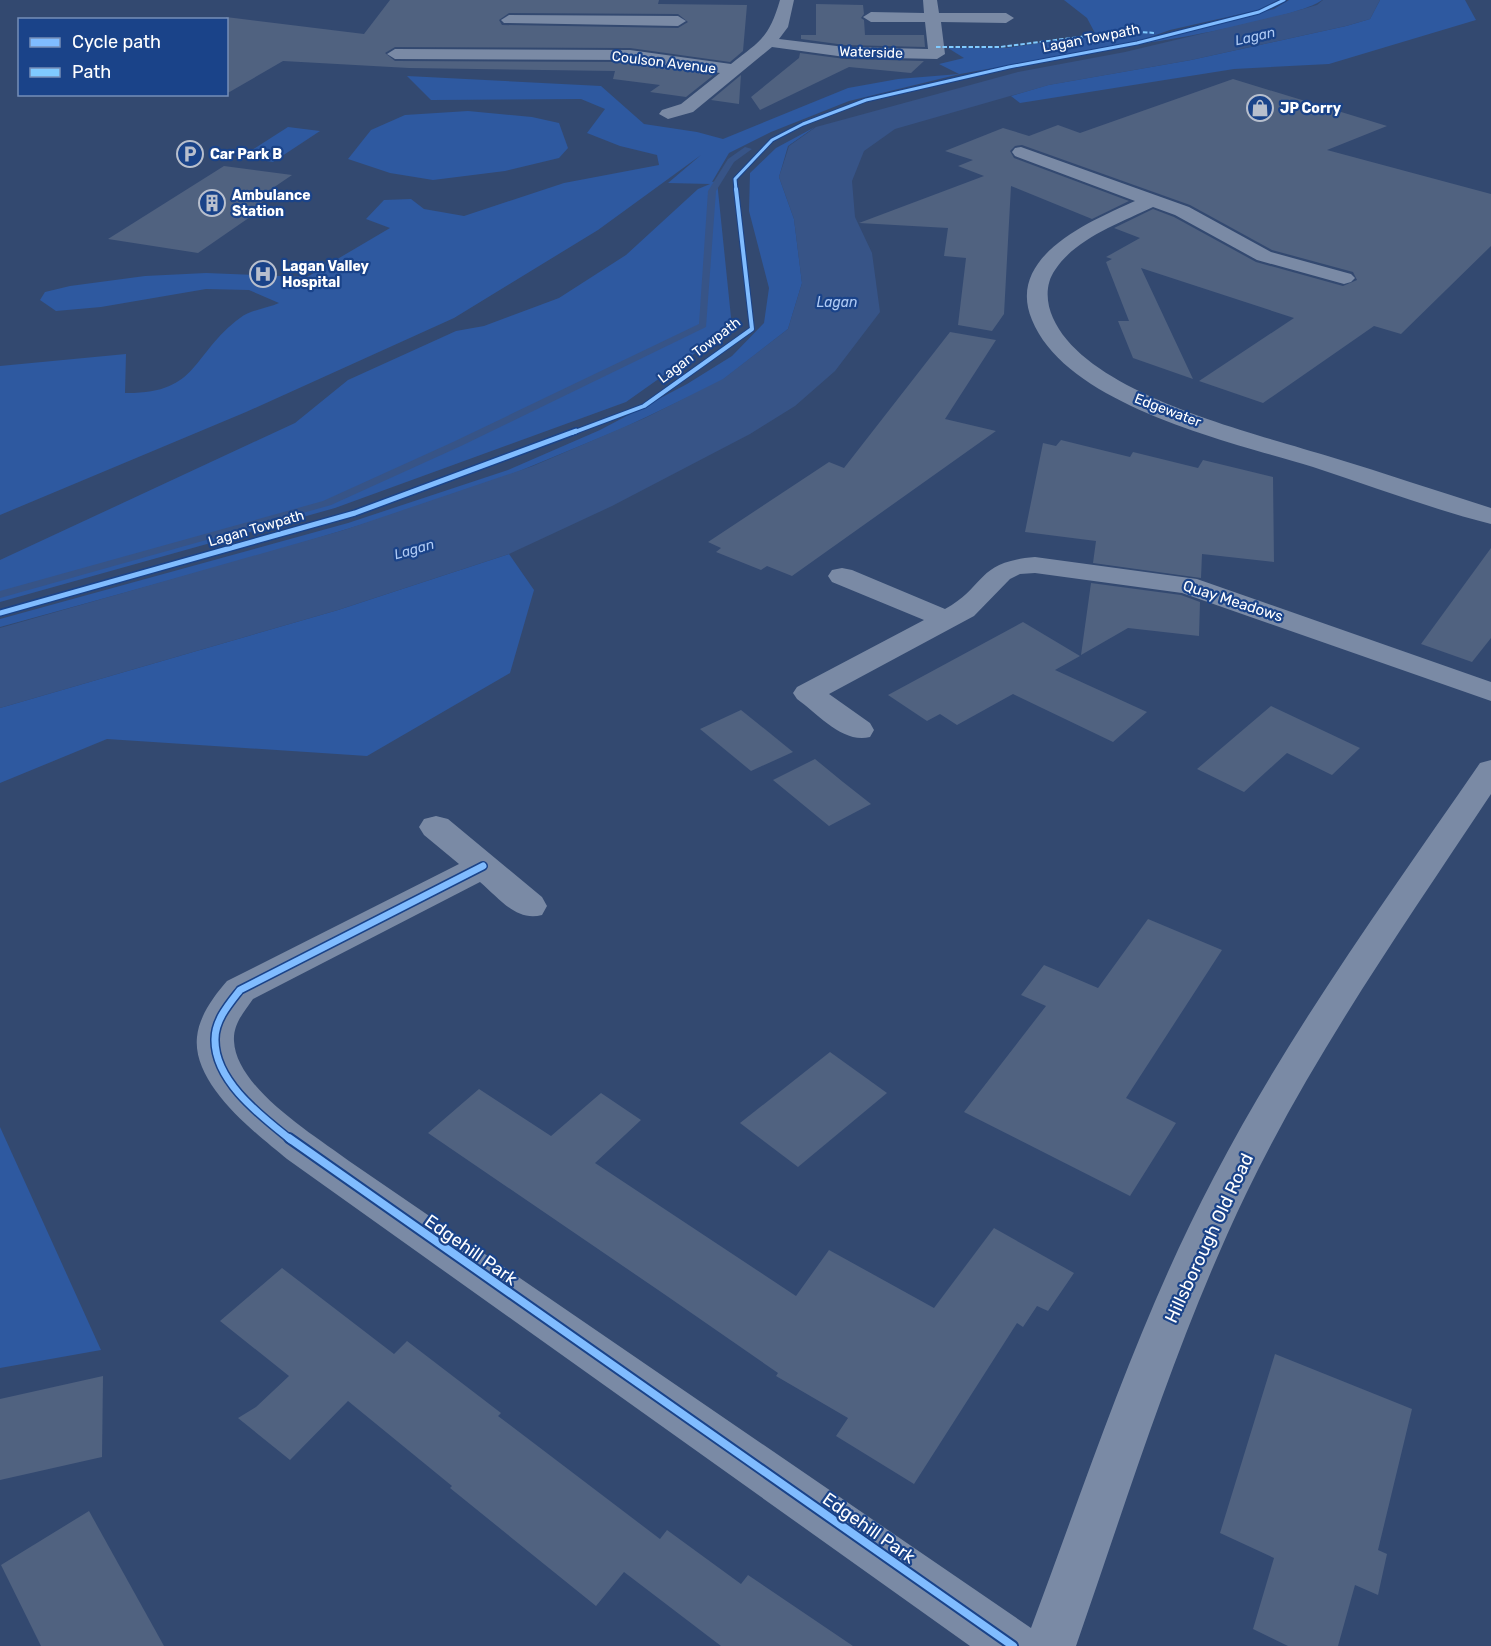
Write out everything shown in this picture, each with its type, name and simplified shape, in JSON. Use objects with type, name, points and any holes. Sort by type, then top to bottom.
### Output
[{"type":"street","points":[[668,114],[687,108],[769,42],[780,27],[787,0]]},
{"type":"street","name":"Waterside","points":[[769,42],[845,52],[937,54],[930,0]]},
{"type":"street","points":[[871,17],[1006,18]]},
{"type":"street","points":[[509,20],[678,21]]},
{"type":"street","points":[[557,55],[568,20]]},
{"type":"street","name":"Coulson Avenue","points":[[395,54],[630,55],[735,70]]},
{"type":"street","points":[[1021,152],[1182,211],[1264,256],[1344,278]]},
{"type":"street","name":"Edgewater","points":[[1150,201],[1083,235],[1062,250],[1046,266],[1037,291],[1038,308],[1054,343],[1094,375],[1137,399],[1265,444],[1491,516]]},
{"type":"street","name":"Quay Meadows","points":[[859,730],[808,693],[948,620],[978,600],[999,572],[1014,566],[1035,566],[1187,585],[1491,693]]},
{"type":"street","points":[[842,576],[948,620]]},
{"type":"street","name":"Hillsborough Old Road","points":[[1050,1646],[1158,1347],[1228,1189],[1358,969],[1491,770]]},
{"type":"street","points":[[436,827],[530,906]]},
{"type":"street","name":"Edgehill Park","points":[[483,866],[240,990],[222,1012],[214,1040],[219,1068],[252,1106],[334,1173],[1013,1646]]},
{"type":"shaded area","points":[[1064,0],[1278,0],[1258,10],[1170,30],[1133,43],[960,74],[849,101],[771,132],[729,153],[712,182],[717,181],[732,327],[626,402],[335,508],[0,602],[0,560],[295,423],[348,380],[456,331],[484,326],[559,298],[626,255],[698,189],[710,184],[668,183],[701,155],[598,230],[454,318],[246,412],[0,515],[0,366],[126,354],[125,393],[149,392],[168,387],[181,379],[240,318],[279,303],[249,290],[206,289],[101,307],[56,311],[40,300],[45,292],[70,286],[145,276],[206,273],[307,277],[390,228],[366,219],[384,200],[411,199],[424,209],[464,216],[564,183],[659,165],[657,155],[620,146],[587,133],[605,109],[581,99],[431,100],[407,76],[601,86],[644,124],[697,132],[723,139],[848,88],[898,79],[959,74],[939,64],[964,58],[948,48],[1006,48],[1096,35],[1087,18]]},
{"type":"shaded area","points":[[1289,0],[1322,0],[1310,6],[1263,20],[1136,44],[1274,9]]},
{"type":"shaded area","points":[[1380,0],[1465,0],[1476,20],[1329,64],[1234,69],[1020,103],[1011,96],[1048,85],[1191,60],[1346,26],[1370,19]]},
{"type":"shaded area","points":[[468,111],[532,117],[559,123],[568,148],[559,158],[505,171],[433,180],[390,173],[348,159],[371,130],[405,115]]},
{"type":"shaded area","points":[[288,127],[320,131],[273,162],[241,157]]},
{"type":"shaded area","points":[[815,127],[788,146],[779,177],[794,219],[802,283],[788,329],[720,382],[621,429],[469,492],[265,554],[0,627],[0,619],[348,523],[508,470],[600,430],[687,384],[732,356],[764,323],[769,288],[749,211],[750,173],[776,148]]},
{"type":"shaded area","points":[[509,554],[534,590],[510,673],[367,756],[107,739],[0,783],[0,708],[338,610]]},
{"type":"shaded area","points":[[0,1127],[101,1350],[0,1368]]},
{"type":"water","name":"Lagan","points":[[1323,0],[1380,0],[1370,19],[1191,60],[1049,85],[895,129],[864,151],[852,181],[855,217],[872,253],[880,312],[835,371],[795,406],[750,434],[612,506],[509,554],[338,610],[0,708],[0,628],[344,530],[533,466],[645,418],[723,379],[788,329],[802,283],[794,219],[779,177],[789,146],[816,127],[1018,72],[1125,52],[1289,13],[1317,5]]},
{"type":"building","points":[[390,0],[659,0],[658,4],[747,5],[743,51],[730,62],[630,48],[395,47],[385,53],[395,61],[630,62],[715,74],[686,97],[650,92],[660,85],[613,79],[615,71],[409,68],[283,61],[228,93],[228,18],[226,17],[364,34]],"holes":[[[509,13],[678,14],[688,22],[678,28],[502,25],[499,20]]]},
{"type":"building","points":[[816,4],[863,5],[864,14],[861,18],[864,20],[865,35],[924,35],[925,47],[845,45],[801,39],[801,35],[816,35]]},
{"type":"building","points":[[800,53],[845,59],[924,61],[911,73],[849,67],[760,110],[751,97],[799,58]]},
{"type":"building","points":[[741,75],[739,104],[711,100]]},
{"type":"building","points":[[1233,79],[1387,126],[1327,150],[1491,194],[1491,246],[1401,334],[1374,326],[1263,403],[1199,381],[1294,318],[1141,268],[1193,379],[1133,358],[1118,321],[1129,321],[1106,262],[1112,259],[1106,257],[1140,238],[1114,228],[1153,209],[1174,217],[1256,262],[1343,286],[1357,280],[1353,272],[1272,250],[1190,205],[1022,145],[1015,146],[1010,151],[1014,158],[1129,201],[1092,219],[1011,186],[1004,314],[992,331],[958,325],[966,258],[944,256],[948,228],[859,223],[984,176],[958,166],[973,160],[945,151],[1003,128],[1029,136],[1058,125],[1080,133]]},
{"type":"building","name":"Ambulance Station","points":[[224,166],[292,175],[267,192],[275,193],[245,214],[253,215],[198,253],[108,239]]},
{"type":"building","points":[[950,332],[996,340],[945,419],[996,431],[792,576],[767,566],[761,570],[716,552],[721,548],[708,542],[829,462],[844,468]]},
{"type":"building","points":[[1061,440],[1130,457],[1133,452],[1198,468],[1203,460],[1273,477],[1274,562],[1202,554],[1201,578],[1093,563],[1096,541],[1025,532],[1043,443],[1056,446]]},
{"type":"building","points":[[1491,548],[1491,638],[1472,662],[1421,644]]},
{"type":"building","points":[[1091,583],[1181,595],[1200,602],[1199,636],[1128,628],[1081,655]]},
{"type":"building","points":[[1023,622],[1080,656],[1055,670],[1147,712],[1113,742],[1013,694],[957,725],[940,714],[927,721],[888,695]]},
{"type":"building","points":[[1271,706],[1360,748],[1332,775],[1287,753],[1244,792],[1197,769]]},
{"type":"building","points":[[741,710],[793,752],[751,771],[700,729]]},
{"type":"building","points":[[815,759],[871,804],[829,826],[773,780]]},
{"type":"building","points":[[1148,919],[1222,950],[1126,1098],[1176,1123],[1130,1196],[964,1112],[1046,1006],[1021,995],[1044,965],[1098,988]]},
{"type":"building","points":[[830,1052],[887,1093],[798,1167],[740,1123]]},
{"type":"building","points":[[479,1089],[551,1136],[601,1093],[641,1120],[595,1163],[796,1296],[829,1250],[934,1308],[994,1228],[1074,1273],[1048,1311],[1037,1306],[1023,1327],[1017,1323],[914,1484],[836,1436],[848,1418],[776,1376],[778,1373],[428,1133]]},
{"type":"building","points":[[282,1268],[394,1354],[407,1341],[501,1413],[498,1416],[660,1539],[667,1530],[741,1584],[748,1575],[853,1646],[721,1646],[624,1572],[596,1606],[450,1488],[452,1486],[348,1401],[290,1460],[238,1418],[256,1407],[289,1376],[220,1321]]},
{"type":"building","points":[[1275,1354],[1412,1409],[1378,1550],[1387,1554],[1378,1595],[1355,1585],[1338,1646],[1288,1646],[1253,1629],[1274,1558],[1220,1533]]},
{"type":"building","points":[[103,1376],[102,1457],[0,1480],[0,1399]]},
{"type":"building","points":[[89,1511],[164,1646],[41,1646],[1,1565]]},
{"type":"waterway","points":[[0,595],[327,503],[457,444],[703,325],[712,191],[731,161],[748,149]]},
{"type":"marked path","points":[[936,47],[1000,47],[1127,31],[1155,33]]},
{"type":"cycle path","name":"Lagan Towpath","points":[[0,613],[355,513],[644,406],[752,329],[735,179],[772,140],[803,124],[866,100],[1009,67],[1137,43],[1164,34],[1259,12],[1284,0]]},
{"type":"cycle path","points":[[483,866],[240,990],[227,1007],[216,1032],[217,1057],[227,1076],[260,1114],[335,1173],[1013,1646]]},
{"type":"place","name":"JP Corry","points":[[1260,108]]},
{"type":"place","name":"Car Park B","points":[[190,154]]},
{"type":"place","name":"Ambulance Station","points":[[212,203]]},
{"type":"place","name":"Lagan Valley Hospital","points":[[263,274]]}]
